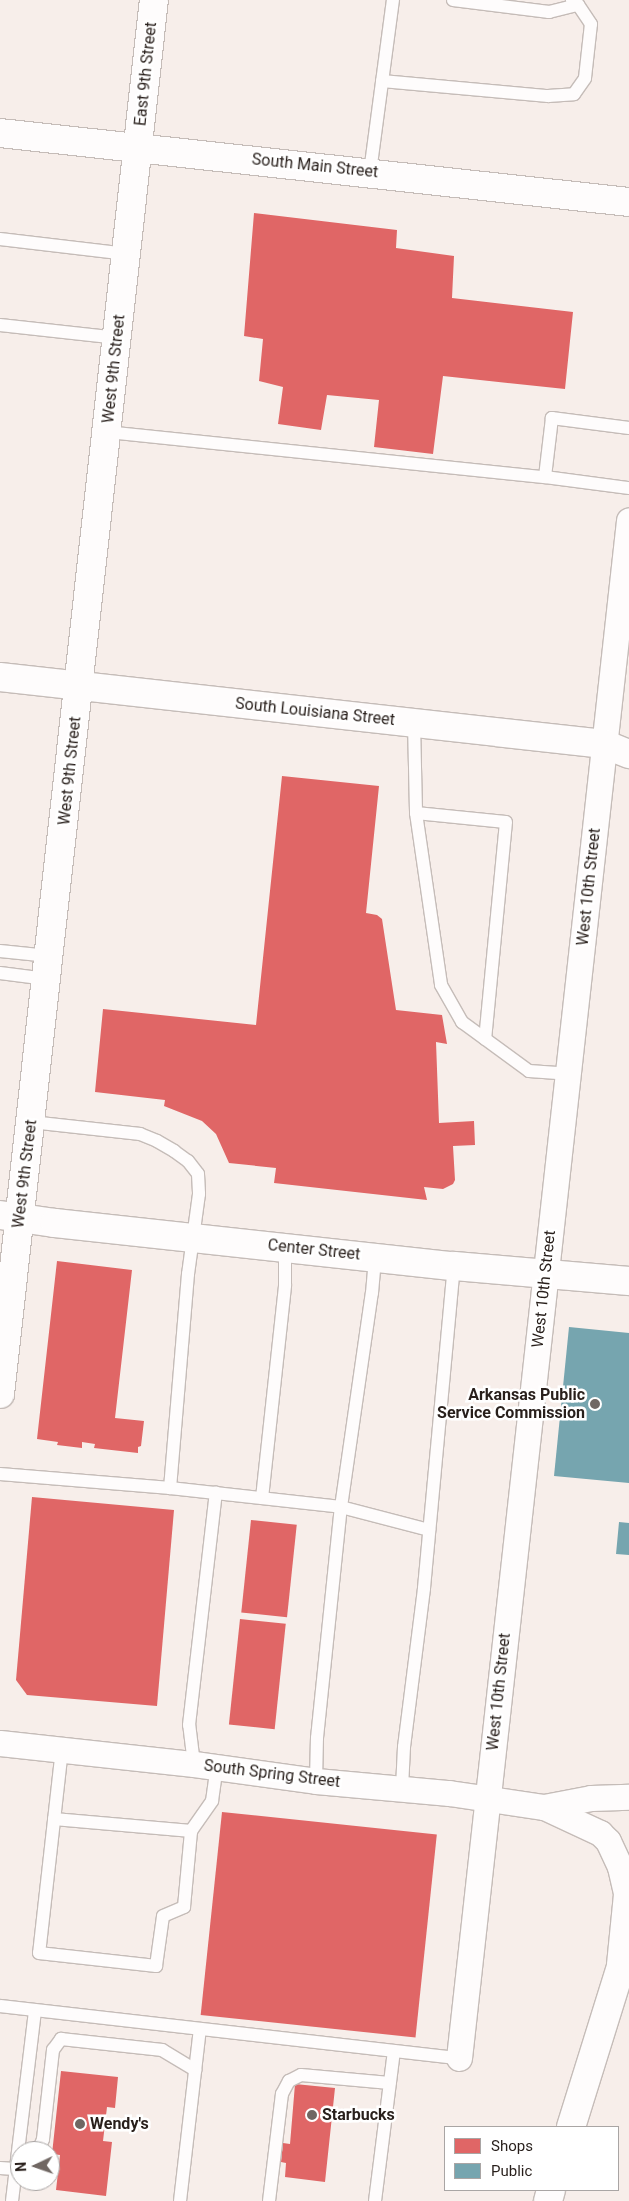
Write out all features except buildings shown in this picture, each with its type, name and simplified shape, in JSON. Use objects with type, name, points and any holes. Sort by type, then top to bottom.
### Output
[{"type":"main road","name":"East 9th Street","points":[[138,148],[154,0]]},
{"type":"main road","name":"South Main Street","points":[[0,133],[370,172],[629,202]]},
{"type":"main road","name":"West 9th Street","points":[[0,1394],[10,1216],[31,1122],[138,148]]},
{"type":"main road","name":"South Louisiana Street","points":[[0,677],[414,723],[617,749]]},
{"type":"main road","name":"Center Street","points":[[10,1216],[454,1266],[629,1281]]},
{"type":"main road","points":[[571,2126],[629,1941]]},
{"type":"street","name":"West 10th Street","points":[[459,2058],[568,1074],[617,749],[629,520]]},
{"type":"street","name":"South Spring Street","points":[[0,1743],[205,1766],[316,1781],[488,1798],[544,1807],[600,1833],[608,1841],[620,1867],[626,1894],[617,1979]]},
{"type":"street","name":"South Spring Street","points":[[544,1807],[591,1798],[629,1797]]},
{"type":"lane","points":[[370,172],[393,0]]},
{"type":"lane","points":[[382,81],[548,96],[574,94],[585,78],[591,24],[575,2],[549,12],[453,0]]},
{"type":"lane","points":[[0,239],[127,254]]},
{"type":"lane","points":[[0,325],[118,338]]},
{"type":"lane","points":[[545,477],[552,418],[629,428]]},
{"type":"lane","points":[[108,432],[545,477],[629,488]]},
{"type":"lane","points":[[414,723],[416,813],[440,985],[462,1022],[530,1071],[568,1074]]},
{"type":"lane","points":[[416,813],[506,822],[485,1039]]},
{"type":"lane","points":[[0,951],[48,967]]},
{"type":"lane","points":[[0,973],[48,967]]},
{"type":"lane","points":[[31,1122],[140,1134],[158,1141],[181,1156],[198,1174],[200,1186],[188,1274],[170,1488]]},
{"type":"lane","points":[[262,1498],[285,1285],[285,1246]]},
{"type":"lane","points":[[316,1781],[317,1738],[341,1507],[372,1293],[375,1257]]},
{"type":"lane","points":[[402,1788],[404,1748],[429,1530],[454,1266]]},
{"type":"lane","points":[[0,1474],[170,1488],[341,1507],[429,1530]]},
{"type":"lane","points":[[62,1750],[39,1953],[156,1966],[163,1916],[184,1907],[191,1831],[212,1801],[205,1766],[189,1725],[216,1493]]},
{"type":"lane","points":[[54,1819],[191,1831]]},
{"type":"lane","points":[[0,2006],[459,2058]]},
{"type":"lane","points":[[21,2141],[35,2010]]},
{"type":"lane","points":[[180,2201],[200,2028]]},
{"type":"lane","points":[[41,2141],[53,2050],[61,2039],[162,2050],[195,2070]]},
{"type":"lane","points":[[375,2201],[394,2051]]},
{"type":"lane","points":[[269,2201],[282,2094],[288,2081],[300,2075],[390,2083]]},
{"type":"place","name":"Arkansas Public Service Commission","points":[[595,1404]]},
{"type":"place","name":"Starbucks","points":[[312,2115]]},
{"type":"place","name":"Wendy's","points":[[80,2124]]}]
